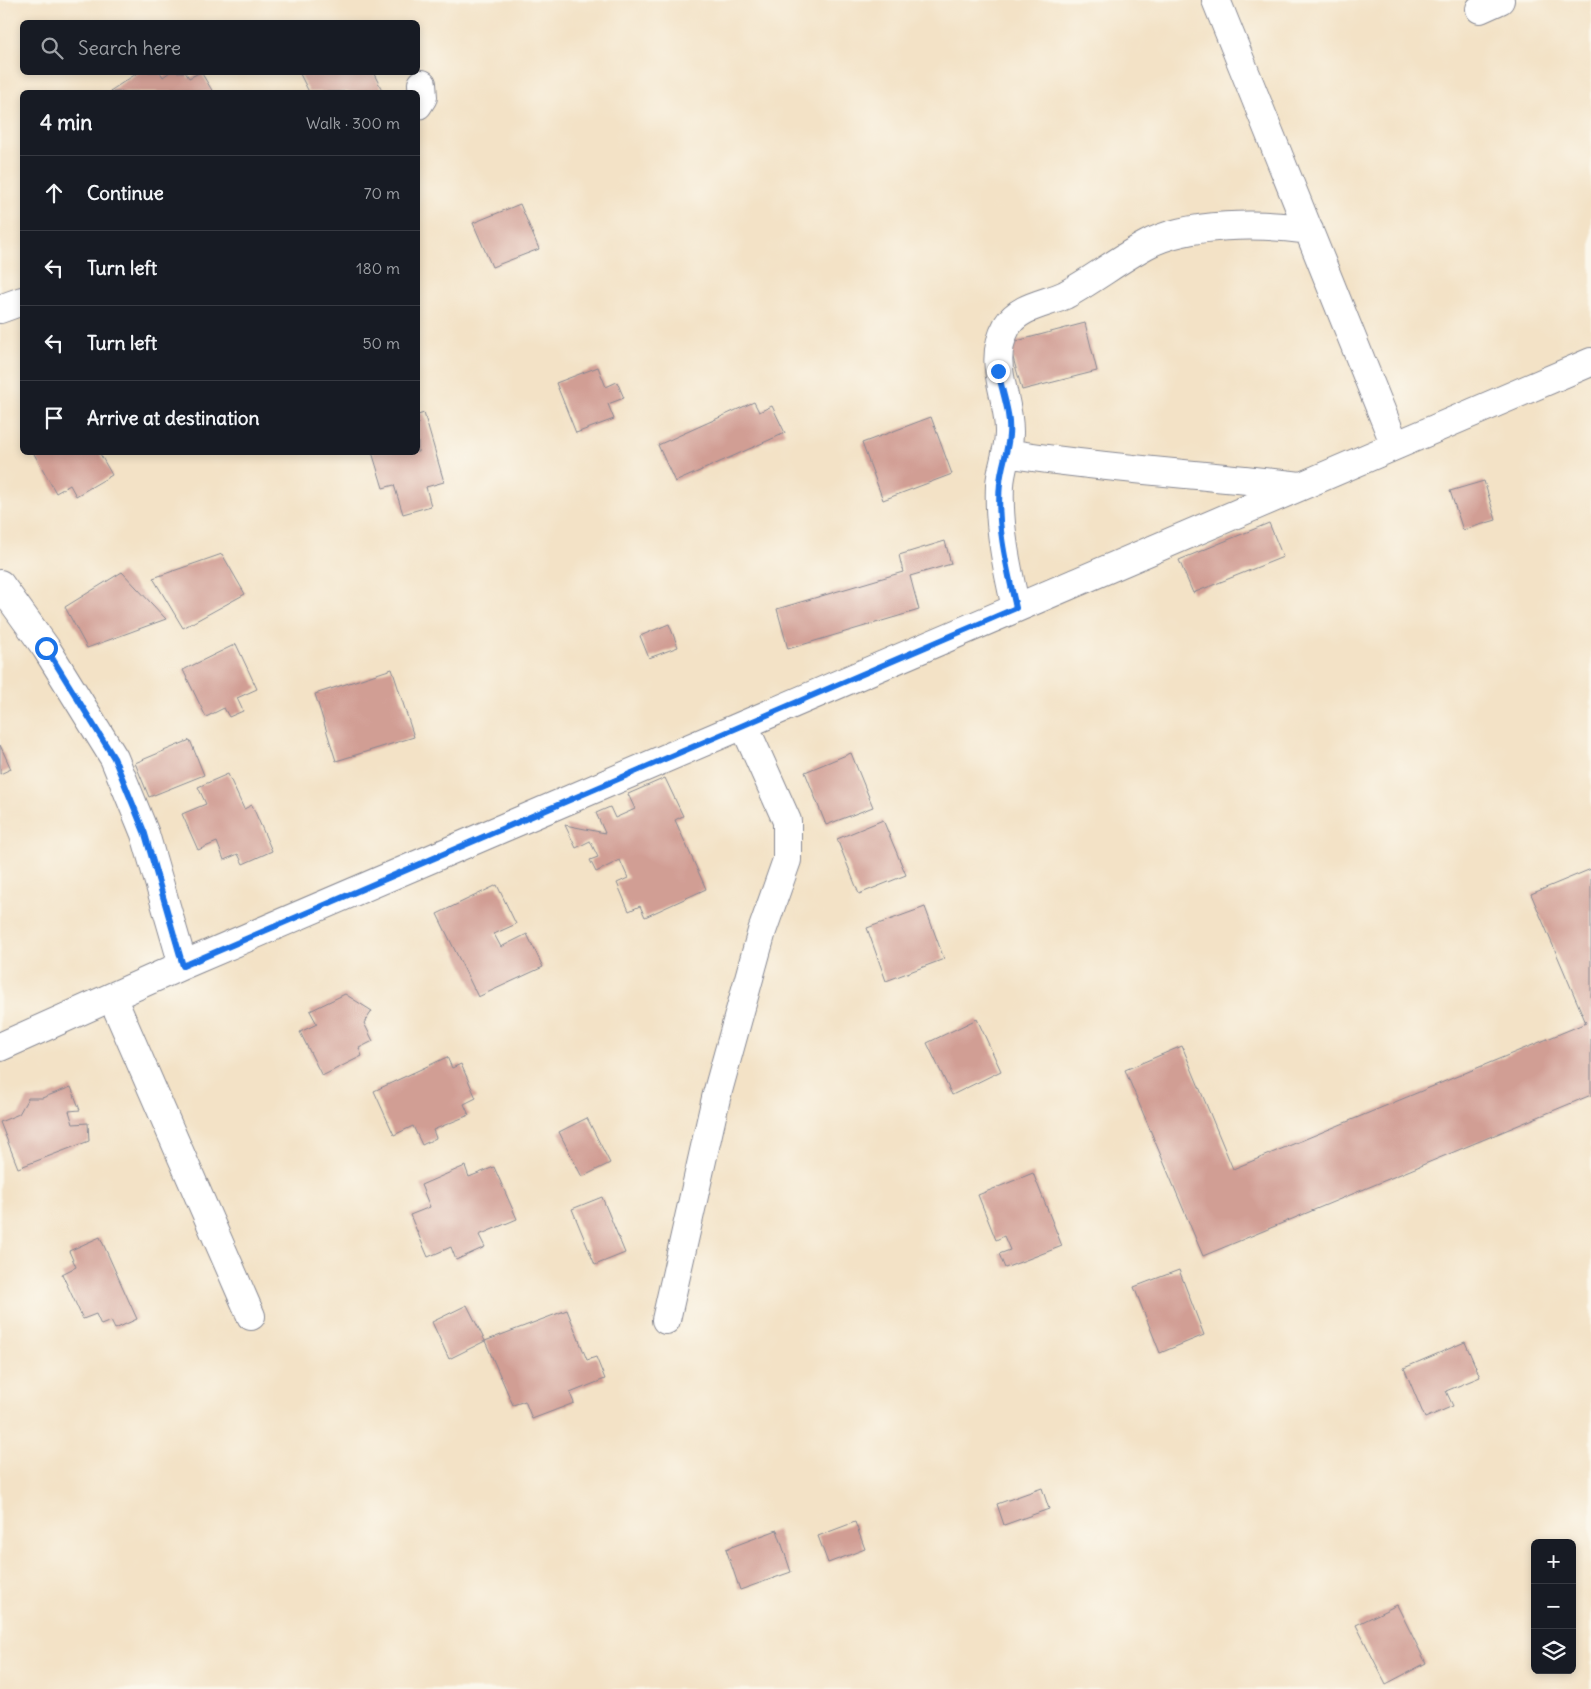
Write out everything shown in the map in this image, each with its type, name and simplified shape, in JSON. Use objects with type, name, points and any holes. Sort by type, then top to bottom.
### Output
[{"type":"street","points":[[1216,0],[1395,445]]},
{"type":"street","points":[[1016,608],[1006,560],[1001,518],[1000,484],[1009,433],[1008,411],[998,371],[1002,337],[1015,316],[1071,292],[1146,245],[1184,231],[1261,225],[1309,230]]},
{"type":"street","points":[[0,309],[20,302]]},
{"type":"street","points":[[0,1046],[1591,362]]},
{"type":"street","points":[[1006,453],[1071,464],[1214,476],[1300,486]]},
{"type":"street","points":[[0,584],[46,648],[114,758],[145,834],[183,966]]},
{"type":"street","points":[[666,1320],[716,1098],[762,931],[787,860],[787,820],[744,725]]},
{"type":"street","points":[[112,997],[251,1316]]},
{"type":"building","points":[[134,75],[162,75],[163,77],[166,75],[187,75],[189,78],[195,75],[203,75],[212,90],[112,90]]},
{"type":"building","points":[[300,75],[374,75],[382,90],[308,90]]},
{"type":"building","points":[[520,204],[539,249],[492,267],[473,223]]},
{"type":"building","points":[[1085,323],[1097,371],[1022,390],[1009,343]]},
{"type":"building","points":[[598,367],[606,387],[617,382],[624,398],[608,404],[614,419],[576,433],[556,383]]},
{"type":"building","points":[[754,402],[759,412],[772,406],[785,433],[675,482],[658,445]]},
{"type":"building","points":[[424,413],[444,482],[426,487],[431,506],[403,514],[394,485],[383,488],[373,455],[420,455],[420,414]]},
{"type":"building","points":[[931,417],[952,474],[883,500],[862,443]]},
{"type":"building","points":[[35,455],[101,455],[112,475],[76,496],[70,485],[56,493]]},
{"type":"building","points":[[1484,481],[1496,520],[1463,530],[1450,491]]},
{"type":"building","points":[[1269,523],[1283,557],[1193,593],[1179,560]]},
{"type":"building","points":[[945,541],[951,564],[910,576],[919,610],[788,649],[777,609],[903,572],[899,555]]},
{"type":"building","points":[[222,554],[245,594],[183,628],[153,578]]},
{"type":"building","points":[[122,572],[166,619],[87,648],[65,607]]},
{"type":"building","points":[[669,624],[678,647],[649,658],[640,636]]},
{"type":"building","points":[[236,644],[257,689],[237,698],[243,711],[229,717],[224,708],[206,717],[183,670]]},
{"type":"building","points":[[392,669],[414,737],[336,761],[315,694]]},
{"type":"building","points":[[190,740],[204,775],[149,797],[135,763]]},
{"type":"building","points":[[0,745],[11,769],[0,774]]},
{"type":"building","points":[[851,753],[873,807],[826,825],[805,772]]},
{"type":"building","points":[[228,774],[244,809],[252,805],[272,851],[243,864],[238,854],[224,860],[217,842],[198,850],[182,814],[206,804],[198,787]]},
{"type":"building","points":[[665,778],[683,816],[675,820],[706,889],[645,917],[640,906],[629,911],[617,883],[628,878],[620,860],[596,872],[590,860],[598,857],[590,841],[576,848],[565,825],[605,833],[596,813],[610,807],[615,818],[635,809],[628,794]]},
{"type":"building","points":[[883,820],[906,875],[859,894],[837,839]]},
{"type":"building","points":[[1591,869],[1591,1095],[1203,1256],[1125,1070],[1182,1046],[1233,1169],[1586,1023],[1531,894]]},
{"type":"building","points":[[497,885],[516,924],[494,934],[501,947],[527,934],[543,967],[478,997],[437,914]]},
{"type":"building","points":[[925,907],[944,959],[886,981],[867,928]]},
{"type":"building","points":[[345,994],[372,1011],[364,1023],[373,1041],[359,1048],[362,1056],[322,1076],[300,1032],[317,1024],[310,1011]]},
{"type":"building","points":[[977,1019],[1001,1071],[952,1095],[927,1043]]},
{"type":"building","points":[[447,1057],[452,1068],[461,1064],[476,1098],[464,1104],[469,1115],[433,1130],[436,1138],[422,1145],[413,1126],[394,1135],[374,1091]]},
{"type":"building","points":[[71,1087],[80,1110],[69,1111],[73,1124],[88,1123],[89,1141],[18,1168],[0,1122],[19,1114],[28,1098],[42,1098]]},
{"type":"building","points":[[587,1118],[610,1163],[582,1177],[559,1132]]},
{"type":"building","points":[[465,1166],[469,1177],[494,1167],[517,1219],[479,1235],[485,1247],[456,1260],[451,1247],[428,1257],[410,1215],[430,1207],[421,1185]]},
{"type":"building","points":[[1033,1173],[1062,1246],[1005,1268],[999,1254],[1010,1250],[1004,1236],[996,1240],[978,1195]]},
{"type":"building","points":[[602,1197],[625,1253],[595,1265],[572,1209]]},
{"type":"building","points":[[100,1237],[137,1319],[115,1329],[111,1321],[101,1325],[96,1314],[83,1319],[62,1274],[76,1267],[69,1251]]},
{"type":"building","points":[[1179,1270],[1204,1335],[1160,1353],[1134,1287]]},
{"type":"building","points":[[467,1305],[485,1341],[449,1359],[432,1322]]},
{"type":"building","points":[[567,1310],[587,1360],[596,1357],[605,1379],[570,1393],[574,1403],[532,1419],[525,1401],[513,1405],[485,1341]]},
{"type":"building","points":[[1465,1342],[1480,1377],[1446,1391],[1453,1406],[1425,1418],[1404,1368]]},
{"type":"building","points":[[1042,1488],[1049,1509],[1004,1525],[997,1504]]},
{"type":"building","points":[[855,1522],[865,1549],[828,1563],[818,1536]]},
{"type":"building","points":[[777,1530],[791,1572],[740,1590],[726,1549]]},
{"type":"building","points":[[1397,1605],[1426,1663],[1386,1684],[1356,1625]]},
{"type":"route","points":[[46,648],[114,758],[145,834],[183,966],[1016,608],[1006,560],[1001,518],[1000,484],[1009,433],[1008,411],[1001,391],[998,371]]}]
